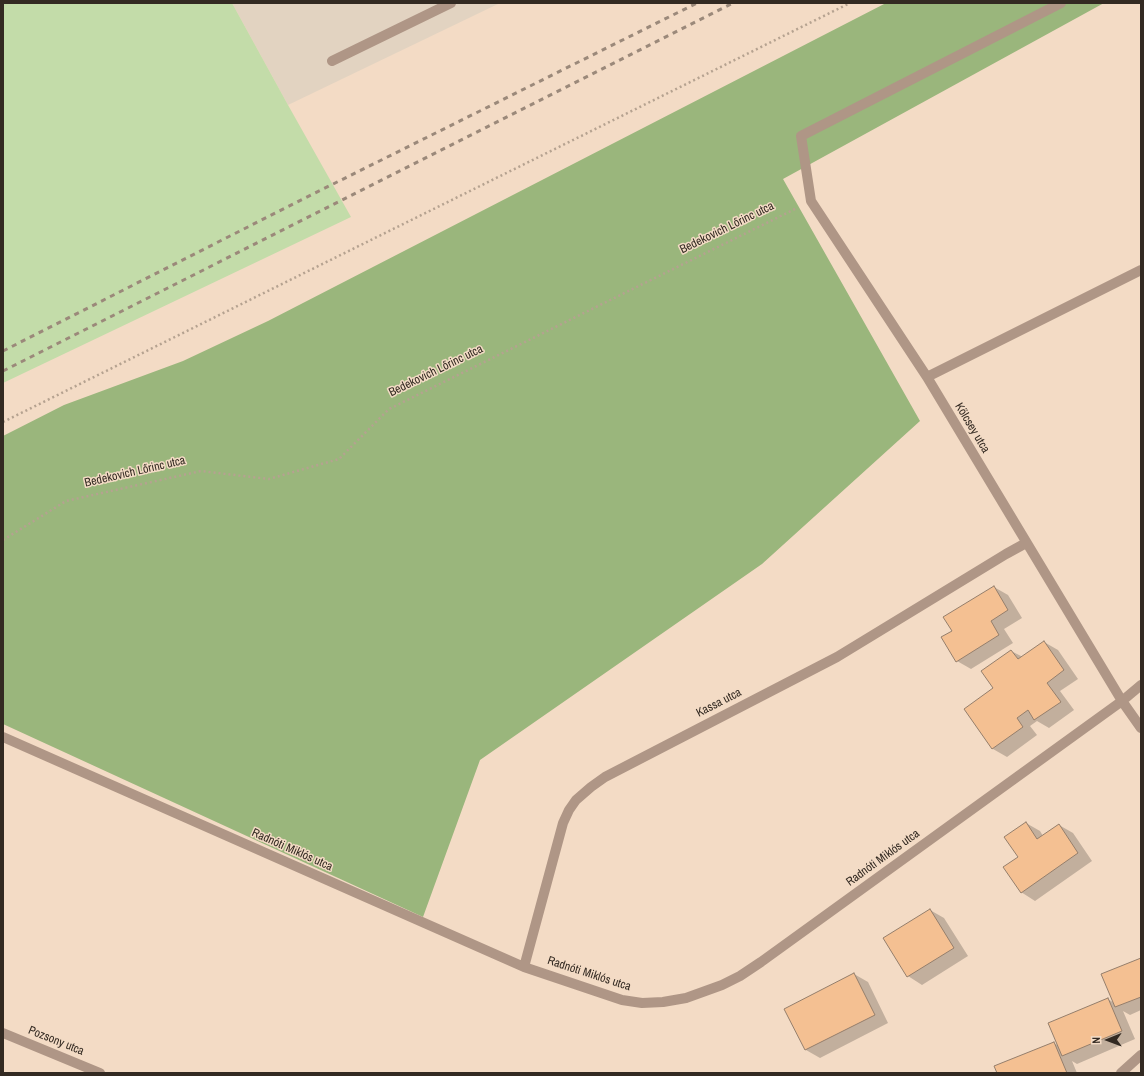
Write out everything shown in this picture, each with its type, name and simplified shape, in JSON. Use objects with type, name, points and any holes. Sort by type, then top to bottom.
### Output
[{"type":"street","points":[[332,61],[451,3]]},
{"type":"street","name":"Kölcsey utca","points":[[1061,3],[801,136],[811,201],[927,377],[1122,701],[1141,728]]},
{"type":"street","points":[[927,377],[1141,270]]},
{"type":"street","name":"Kassa utca","points":[[524,967],[563,823],[576,800],[605,777],[837,657],[1026,543]]},
{"type":"street","name":"Radnóti Miklós utca","points":[[3,737],[524,967],[602,994],[622,1000],[642,1003],[663,1002],[686,998],[722,985],[740,976],[1122,701],[1141,685]]},
{"type":"street","name":"Pozsony utca","points":[[3,1033],[100,1073]]},
{"type":"street","points":[[1121,1073],[1141,1055]]},
{"type":"path","points":[[3,422],[850,3]]},
{"type":"path","name":"Bedekovich Lőrinc utca","points":[[3,540],[66,501],[201,471],[269,479],[339,459],[389,409],[811,201]]},
{"type":"shaded area","points":[[232,3],[500,3],[288,105]]},
{"type":"green space","points":[[3,3],[232,3],[351,217],[3,383]]},
{"type":"green space","points":[[886,3],[1104,3],[783,179],[920,421],[762,564],[480,760],[423,917],[3,724],[3,436],[64,405],[183,361],[268,321]]},
{"type":"building","points":[[994,586],[1008,610],[991,621],[999,635],[956,662],[941,637],[952,631],[943,617]]},
{"type":"building","points":[[1044,641],[1064,670],[1047,683],[1061,702],[1034,720],[1028,710],[1017,718],[1023,727],[992,749],[964,709],[993,688],[981,671],[1011,650],[1018,659]]},
{"type":"building","points":[[1026,822],[1037,839],[1059,824],[1078,853],[1021,893],[1003,867],[1018,857],[1004,837]]},
{"type":"building","points":[[930,909],[954,948],[907,977],[883,938]]},
{"type":"building","points":[[1141,958],[1141,997],[1115,1007],[1101,974]]},
{"type":"building","points":[[854,973],[875,1015],[805,1050],[784,1009]]},
{"type":"building","points":[[1108,998],[1122,1031],[1062,1056],[1048,1023]]},
{"type":"building","points":[[1054,1042],[1067,1073],[997,1073],[994,1066]]},
{"type":"railway","points":[[3,351],[305,198],[697,3]]},
{"type":"railway","points":[[3,371],[733,3]]}]
